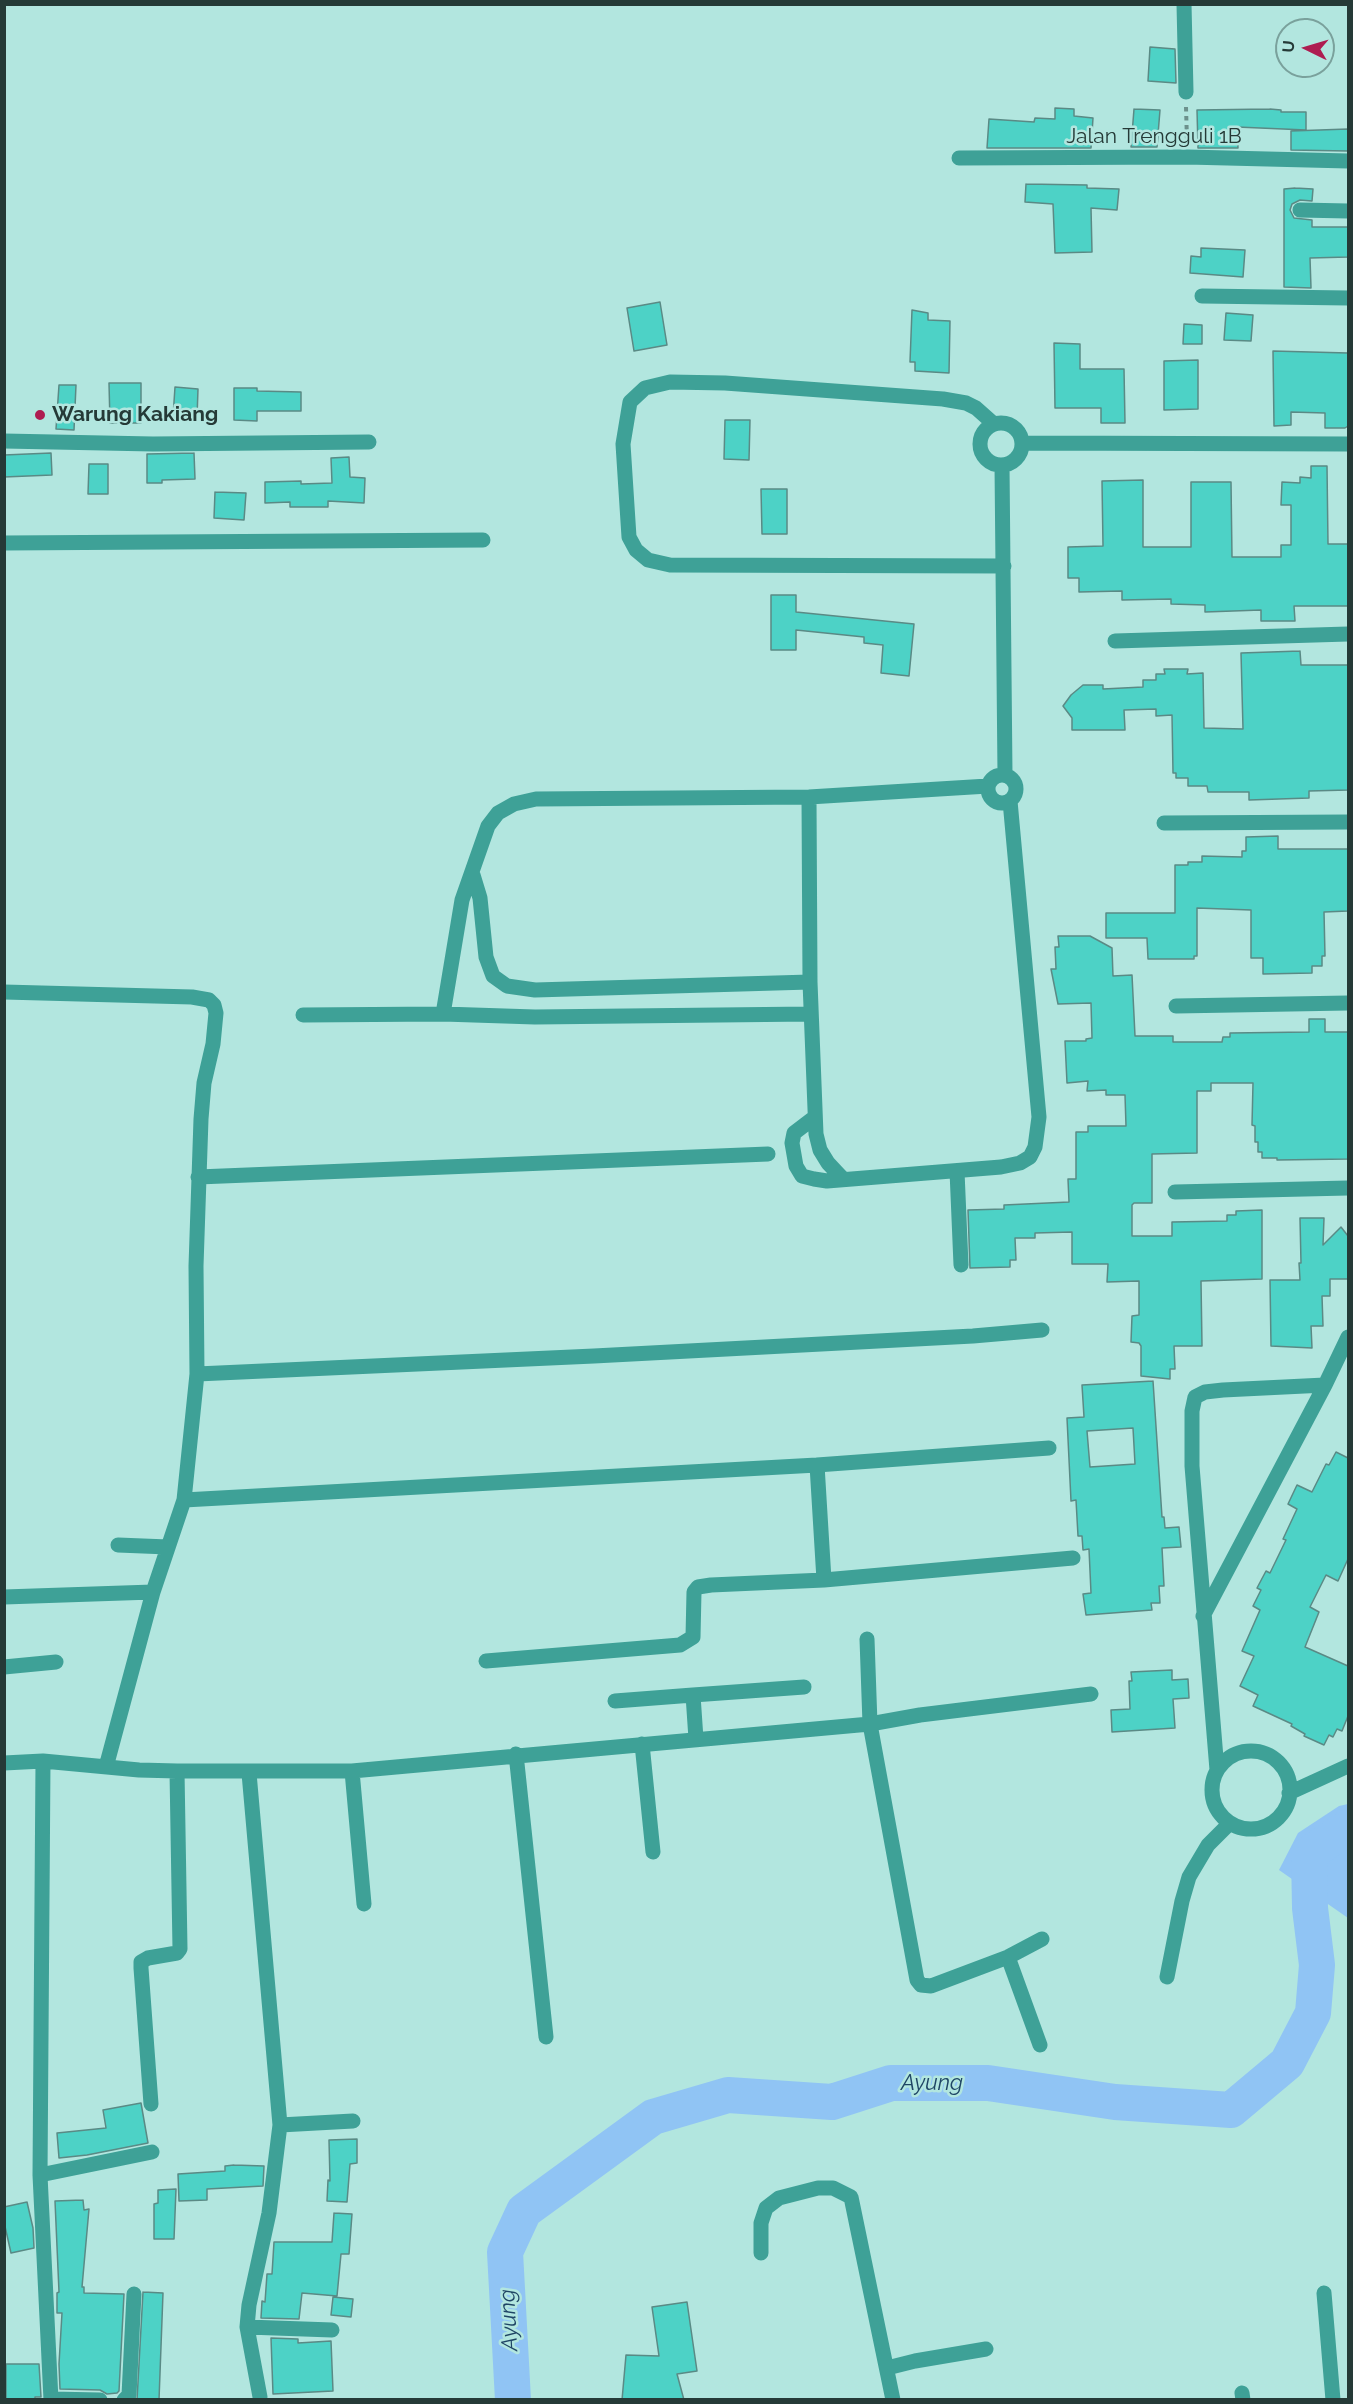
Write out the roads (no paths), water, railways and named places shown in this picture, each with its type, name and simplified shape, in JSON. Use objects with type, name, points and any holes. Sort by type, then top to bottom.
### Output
[{"type":"street","points":[[1184,4],[1186,93]]},
{"type":"street","name":"Jalan Trengguli 1B","points":[[959,158],[1187,157],[1348,161]]},
{"type":"street","points":[[1300,210],[1348,211]]},
{"type":"street","points":[[1202,296],[1348,298]]},
{"type":"street","points":[[994,424],[976,408],[966,403],[943,399],[725,383],[669,382],[645,388],[630,402],[623,444],[629,537],[636,550],[648,560],[670,565],[1004,566]]},
{"type":"street","points":[[1004,423],[1013,426],[1020,433],[1021,451],[1010,463],[1002,465],[986,460],[980,444],[987,428],[994,424],[1004,423]]},
{"type":"street","points":[[4,441],[153,444],[238,441],[369,442]]},
{"type":"street","points":[[1022,443],[1348,444]]},
{"type":"street","points":[[1002,465],[1005,775]]},
{"type":"street","points":[[4,543],[483,540]]},
{"type":"street","points":[[1115,641],[1348,634]]},
{"type":"street","points":[[815,1117],[794,1133],[792,1156],[802,1176],[814,1179],[843,1179],[1002,1167],[1020,1163],[1030,1157],[1035,1147],[1039,1117],[1010,801],[1016,791],[1016,786],[1010,777],[1005,775],[994,777],[988,786],[988,793],[997,802],[1010,801]]},
{"type":"street","points":[[443,1014],[462,900],[473,875],[488,826],[498,813],[514,804],[536,799],[809,797],[988,786]]},
{"type":"street","points":[[809,797],[810,982],[816,1134],[820,1150],[828,1163],[843,1179]]},
{"type":"street","points":[[1164,823],[1348,822]]},
{"type":"street","points":[[473,875],[480,898],[486,957],[493,976],[507,986],[535,990],[810,982]]},
{"type":"street","points":[[458,921],[483,925]]},
{"type":"street","points":[[535,990],[535,1017]]},
{"type":"street","points":[[4,992],[192,996],[209,1000],[214,1005],[216,1022],[204,1083],[198,1177],[197,1374],[184,1500],[153,1592],[106,1767]]},
{"type":"street","points":[[1176,1006],[1348,1003]]},
{"type":"street","points":[[303,1015],[443,1014],[535,1017],[811,1014]]},
{"type":"street","points":[[198,1177],[768,1154]]},
{"type":"street","points":[[957,1171],[961,1265]]},
{"type":"street","points":[[1175,1192],[1348,1188]]},
{"type":"street","points":[[197,1374],[961,1337],[1042,1330]]},
{"type":"street","points":[[1203,1616],[1348,1337]]},
{"type":"street","points":[[1217,1770],[1192,1466],[1192,1411],[1195,1398],[1206,1392],[1223,1390],[1325,1385]]},
{"type":"street","points":[[184,1500],[817,1464],[1049,1448]]},
{"type":"street","points":[[817,1464],[824,1580]]},
{"type":"street","points":[[118,1545],[168,1547]]},
{"type":"street","points":[[486,1661],[680,1645],[693,1637],[694,1592],[698,1587],[711,1584],[824,1580],[1073,1558]]},
{"type":"street","points":[[4,1597],[153,1592]]},
{"type":"street","points":[[867,1639],[870,1724],[917,1980],[921,1985],[931,1986],[1008,1957],[1042,1940]]},
{"type":"street","points":[[4,1667],[56,1662]]},
{"type":"street","points":[[615,1701],[804,1687]]},
{"type":"street","points":[[4,1763],[43,1761],[106,1767],[249,1773],[352,1771],[870,1724],[920,1715],[1091,1694]]},
{"type":"street","points":[[693,1695],[696,1739]]},
{"type":"street","points":[[642,1744],[653,1852]]},
{"type":"street","points":[[1257,1751],[1278,1761],[1285,1771],[1289,1793],[1287,1804],[1273,1822],[1252,1829],[1230,1823],[1219,1813],[1213,1799],[1212,1784],[1217,1770],[1234,1754],[1257,1751]]},
{"type":"street","points":[[516,1755],[546,2037]]},
{"type":"street","points":[[43,1761],[40,2175],[51,2399],[100,2400]]},
{"type":"street","points":[[1289,1793],[1348,1766]]},
{"type":"street","points":[[151,2104],[141,1962],[148,1958],[177,1953],[180,1949],[177,1771]]},
{"type":"street","points":[[352,1771],[364,1904]]},
{"type":"street","points":[[249,1773],[280,2126],[269,2213],[249,2306],[247,2327],[260,2397]]},
{"type":"street","points":[[1167,1977],[1189,1877],[1208,1845],[1230,1823]]},
{"type":"street","points":[[1008,1957],[1040,2045]]},
{"type":"street","points":[[280,2126],[353,2121]]},
{"type":"street","points":[[40,2175],[152,2152]]},
{"type":"street","points":[[761,2253],[761,2223],[766,2208],[779,2198],[818,2188],[833,2188],[851,2197],[887,2368],[891,2399]]},
{"type":"street","points":[[1324,2293],[1333,2400]]},
{"type":"street","points":[[124,2400],[129,2395],[134,2294]]},
{"type":"street","points":[[247,2327],[332,2330]]},
{"type":"street","points":[[887,2368],[987,2349]]},
{"type":"water","points":[[1348,1804],[1348,1918],[1279,1870],[1298,1833],[1339,1806]]},
{"type":"waterway","name":"Ayung","points":[[513,2400],[505,2252],[524,2211],[653,2117],[728,2095],[832,2102],[891,2083],[988,2083],[1115,2102],[1231,2110],[1287,2063],[1313,2013],[1317,1965],[1310,1908],[1309,1854],[1348,1827]]},
{"type":"place","name":"Warung Kakiang","points":[[40,415]]}]
